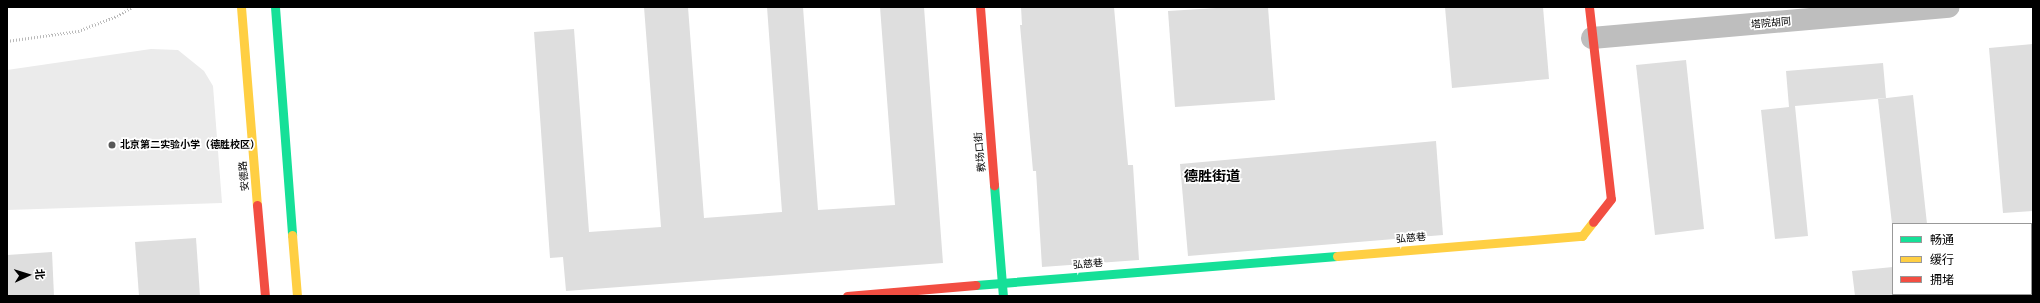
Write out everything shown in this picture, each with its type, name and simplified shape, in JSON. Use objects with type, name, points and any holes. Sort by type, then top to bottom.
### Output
[{"type":"street","name":"安德路","points":[[241,7],[264,296]]},
{"type":"street","points":[[275,7],[297,296]]},
{"type":"street","name":"教场口街","points":[[980,7],[1003,296]]},
{"type":"street","name":"弘慈巷","points":[[847,296],[1002,282],[1582,236],[1611,199],[1592,38],[1590,7]]},
{"type":"street","name":"塔院胡同","points":[[1592,38],[1949,7]]},
{"type":"path","points":[[7,41],[78,31],[111,18],[132,7]]},
{"type":"shaded area","points":[[151,49],[178,50],[204,71],[213,86],[222,203],[7,210],[7,70]]},
{"type":"building","points":[[644,7],[688,7],[704,218],[782,212],[767,7],[803,7],[818,210],[895,205],[880,7],[924,7],[943,263],[566,291],[563,257],[550,258],[534,32],[574,29],[589,232],[661,227]]},
{"type":"building","points":[[1021,7],[1114,7],[1128,165],[1133,165],[1139,260],[1042,267],[1036,171],[1033,171],[1020,25],[1022,25]]},
{"type":"building","points":[[1232,7],[1268,7],[1275,100],[1175,107],[1168,11]]},
{"type":"building","points":[[1445,7],[1543,7],[1549,79],[1452,88]]},
{"type":"building","points":[[2033,44],[2033,211],[2003,213],[1989,48]]},
{"type":"building","points":[[1686,60],[1704,229],[1655,235],[1636,65]]},
{"type":"building","points":[[1883,63],[1886,98],[1795,106],[1808,236],[1775,239],[1761,110],[1789,107],[1786,71]]},
{"type":"building","points":[[1913,95],[1927,223],[1892,224],[1878,99]]},
{"type":"building","points":[[1436,141],[1443,235],[1188,256],[1180,164]]},
{"type":"building","points":[[196,238],[200,296],[139,296],[135,242]]},
{"type":"building","points":[[52,252],[54,296],[7,296],[7,255]]},
{"type":"building","points":[[1892,267],[1893,296],[1855,296],[1852,271]]},
{"type":"traffic: fast","points":[[275,7],[292,235]]},
{"type":"traffic: fast","points":[[994,185],[1003,296]]},
{"type":"traffic: fast","points":[[976,285],[1337,256]]},
{"type":"traffic: slow","points":[[241,7],[257,205]]},
{"type":"traffic: slow","points":[[1337,256],[1582,236],[1593,222]]},
{"type":"traffic: slow","points":[[292,235],[297,296]]},
{"type":"traffic: jam","points":[[980,7],[994,185]]},
{"type":"traffic: jam","points":[[1589,7],[1611,199],[1593,222]]},
{"type":"traffic: jam","points":[[257,205],[265,296]]},
{"type":"traffic: jam","points":[[847,296],[976,285]]},
{"type":"place","name":"北京第二实验小学（德胜校区）","points":[[112,145]]},
{"type":"district","name":"德胜街道","points":[[1212,176]]}]
